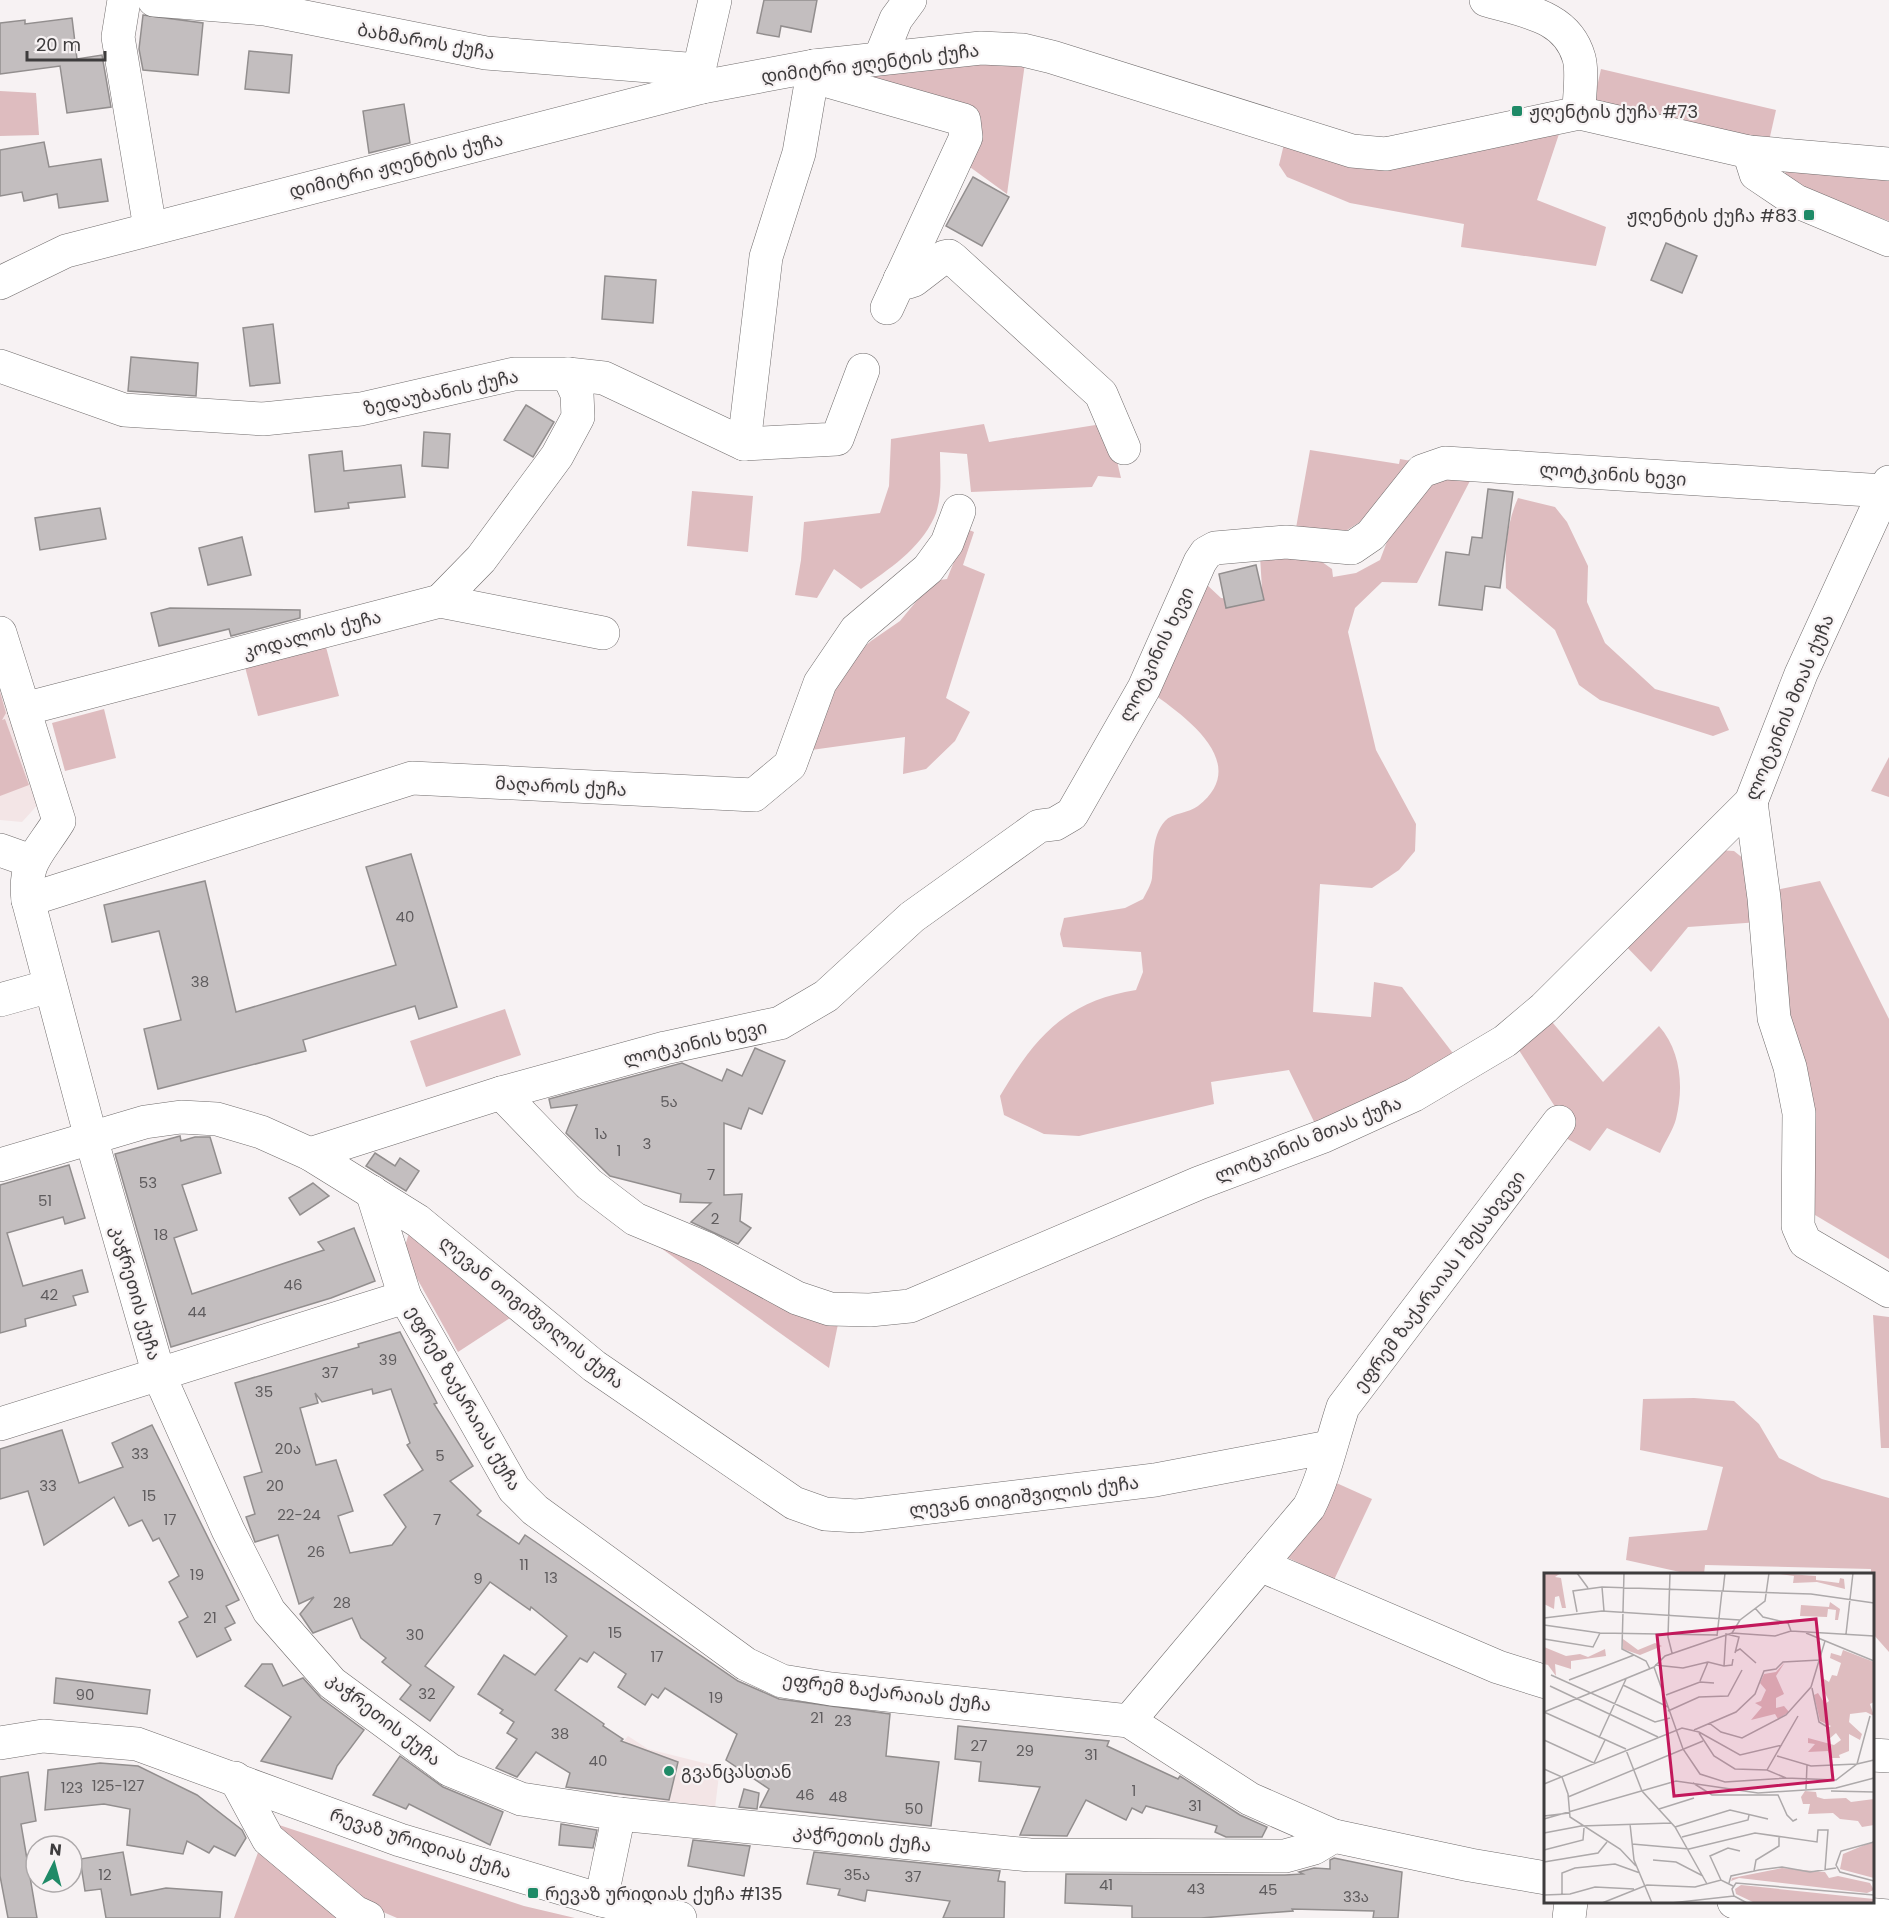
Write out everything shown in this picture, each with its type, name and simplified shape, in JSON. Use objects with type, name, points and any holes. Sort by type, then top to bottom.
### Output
[{"type":"street","points":[[124,0],[118,37],[150,228]]},
{"type":"street","name":"ბახმაროს ქუჩა","points":[[154,0],[265,9],[486,53],[701,79]]},
{"type":"street","points":[[701,79],[715,0]]},
{"type":"street","points":[[880,58],[896,19],[910,0]]},
{"type":"street","points":[[1486,0],[1551,19],[1571,37],[1580,60],[1579,113]]},
{"type":"street","name":"დიმიტრი ჟღენტის ქუჩა","points":[[0,284],[66,251],[701,79],[981,48],[1023,50],[1352,151],[1386,154],[1579,113],[1749,152],[1889,164]]},
{"type":"street","points":[[814,66],[824,80],[964,120],[966,137],[887,308]]},
{"type":"street","points":[[744,444],[766,257],[799,153],[814,66]]},
{"type":"street","points":[[1749,152],[1756,174],[1796,201],[1889,240]]},
{"type":"street","points":[[900,279],[908,282],[914,280],[944,257],[953,259],[1101,394],[1124,448]]},
{"type":"street","name":"ზედაუბანის ქუჩა","points":[[0,366],[124,410],[264,419],[361,410],[514,374],[568,374],[604,378],[744,444],[837,438],[863,370]]},
{"type":"street","points":[[440,602],[481,559],[557,456],[578,417],[577,394],[568,374]]},
{"type":"street","name":"ლოტკინის ხევი","points":[[310,1154],[501,1093],[664,1048],[780,1023],[826,996],[912,917],[1039,826],[1055,824],[1072,814],[1144,688],[1200,562],[1206,553],[1215,549],[1286,542],[1352,548],[1371,535],[1422,471],[1445,463],[1887,487]]},
{"type":"street","name":"ლოტკინის მთას ქუჩა","points":[[501,1093],[589,1184],[634,1218],[708,1249],[797,1298],[830,1308],[870,1310],[910,1305],[1199,1183],[1324,1136],[1414,1095],[1504,1041],[1544,1008],[1751,802],[1801,674],[1887,487]]},
{"type":"street","name":"მაღაროს ქუჩა","points":[[28,900],[412,778],[754,795],[790,765],[820,683],[856,630],[928,569],[947,543],[959,511]]},
{"type":"street","name":"კოდალოს ქუჩა","points":[[24,709],[440,602],[603,633]]},
{"type":"street","name":"კაჭრეთის ქუჩა","points":[[0,633],[59,821],[31,861],[25,879],[28,900],[91,1138],[159,1375],[228,1530],[269,1611],[332,1683],[450,1770],[521,1799],[619,1814],[1030,1855],[1285,1856],[1314,1848],[1334,1836]]},
{"type":"street","points":[[1751,802],[1764,898],[1774,1018],[1790,1067],[1799,1113],[1798,1226],[1805,1242],[1889,1291]]},
{"type":"street","points":[[0,850],[31,861]]},
{"type":"street","points":[[0,1000],[50,986]]},
{"type":"street","points":[[0,1165],[145,1122],[181,1117],[208,1119],[261,1132],[310,1154],[372,1192]]},
{"type":"street","name":"ეფრემ ზაქარაიას I შესახვევი","points":[[1329,1447],[1344,1407],[1559,1122]]},
{"type":"street","name":"ლევან თიგიშვილის ქუჩა","points":[[372,1192],[418,1221],[594,1366],[794,1503],[825,1514],[857,1516],[1155,1480],[1329,1447]]},
{"type":"street","name":"ეფრემ ზაქარაიას ქუჩა","points":[[372,1192],[405,1297],[514,1489],[535,1510],[746,1664],[782,1681],[831,1689],[1129,1721],[1250,1799],[1334,1836],[1470,1865],[1544,1878]]},
{"type":"street","points":[[0,1424],[405,1297]]},
{"type":"street","points":[[1129,1721],[1309,1507],[1322,1482],[1329,1447]]},
{"type":"street","points":[[1260,1565],[1498,1667],[1544,1682]]},
{"type":"street","name":"რევაზ ურიდიას ქუჩა","points":[[0,1743],[43,1736],[137,1744],[400,1840],[602,1900],[680,1918]]},
{"type":"street","points":[[235,1778],[268,1839],[355,1912],[368,1918]]},
{"type":"street","points":[[602,1900],[619,1814]]},
{"type":"street","points":[[1569,1918],[1570,1903]]},
{"type":"street","points":[[1745,1903],[1889,1916]]},
{"type":"shaded area","points":[[1025,63],[1007,194],[963,162],[977,138],[842,69]]},
{"type":"shaded area","points":[[1601,69],[1776,110],[1769,141],[1594,100]]},
{"type":"shaded area","points":[[0,91],[36,93],[39,135],[0,136]]},
{"type":"shaded area","points":[[1560,131],[1537,200],[1606,227],[1596,266],[1461,247],[1464,224],[1350,203],[1287,177],[1279,165],[1284,144]]},
{"type":"shaded area","points":[[1786,165],[1889,175],[1889,221],[1794,186],[1785,177]]},
{"type":"shaded area","points":[[1108,423],[1121,478],[1098,476],[1092,487],[971,492],[967,454],[940,452],[937,511],[928,529],[912,549],[861,589],[834,569],[817,598],[795,595],[804,522],[880,513],[889,486],[891,439],[984,424],[989,442]]},
{"type":"shaded area","points":[[1310,450],[1399,464],[1400,459],[1423,463],[1363,520],[1344,532],[1296,528]]},
{"type":"shaded area","points":[[1472,477],[1417,583],[1382,582],[1355,608],[1348,632],[1376,750],[1416,824],[1415,851],[1399,870],[1372,888],[1320,884],[1313,1012],[1371,1017],[1374,982],[1402,987],[1462,1065],[1319,1132],[1289,1070],[1211,1082],[1214,1104],[1079,1136],[1044,1134],[1004,1115],[1000,1096],[1040,1039],[1071,1013],[1090,1003],[1111,995],[1136,990],[1143,972],[1141,952],[1063,947],[1060,934],[1064,918],[1125,908],[1143,899],[1151,881],[1154,848],[1161,827],[1168,818],[1198,806],[1213,790],[1218,774],[1216,758],[1208,743],[1196,728],[1152,693],[1206,584],[1221,598],[1256,602],[1262,589],[1260,556],[1315,557],[1332,569],[1333,577],[1356,573],[1380,560],[1388,539],[1424,480]]},
{"type":"shaded area","points":[[692,491],[753,496],[748,552],[687,546]]},
{"type":"shaded area","points":[[1518,498],[1555,507],[1567,522],[1588,566],[1587,602],[1605,643],[1655,689],[1719,707],[1729,730],[1713,736],[1600,700],[1579,685],[1555,630],[1506,588],[1508,531]]},
{"type":"shaded area","points":[[967,529],[974,532],[963,565],[985,574],[946,698],[970,712],[955,741],[926,769],[903,774],[905,737],[804,751],[841,667],[871,641],[900,621],[933,581],[947,579]]},
{"type":"shaded area","points":[[326,647],[339,696],[258,716],[245,667]]},
{"type":"shaded area","points":[[0,661],[42,800],[22,822],[0,820]]},
{"type":"shaded area","points":[[0,692],[6,713],[2,720],[5,719],[29,785],[0,796]]},
{"type":"shaded area","points":[[104,709],[116,758],[65,771],[52,723]]},
{"type":"shaded area","points":[[1889,757],[1889,797],[1871,791]]},
{"type":"shaded area","points":[[1718,850],[1734,851],[1744,859],[1760,922],[1688,927],[1651,972],[1620,940]]},
{"type":"shaded area","points":[[1820,881],[1889,1019],[1889,1259],[1815,1215],[1777,1010],[1770,891]]},
{"type":"shaded area","points":[[505,1009],[521,1055],[426,1087],[410,1041]]},
{"type":"shaded area","points":[[1547,1016],[1603,1082],[1659,1026],[1672,1047],[1680,1082],[1676,1119],[1660,1153],[1607,1128],[1590,1151],[1560,1135],[1566,1124],[1515,1044]]},
{"type":"shaded area","points":[[616,1216],[839,1319],[829,1368]]},
{"type":"shaded area","points":[[409,1233],[516,1314],[458,1352],[414,1273],[405,1246]]},
{"type":"shaded area","points":[[1873,1315],[1889,1317],[1889,1448],[1881,1448]]},
{"type":"shaded area","points":[[1694,1398],[1734,1401],[1759,1424],[1779,1458],[1822,1479],[1889,1498],[1889,1652],[1874,1635],[1874,1573],[1871,1573],[1871,1569],[1705,1565],[1704,1573],[1684,1573],[1626,1560],[1629,1537],[1707,1530],[1723,1467],[1640,1450],[1643,1399]]},
{"type":"shaded area","points":[[1332,1481],[1372,1499],[1334,1580],[1280,1554]]},
{"type":"shaded area","name":"გვანცასთან","points":[[628,1736],[648,1749],[720,1767],[715,1808],[613,1794],[623,1742]]},
{"type":"shaded area","points":[[270,1822],[524,1906],[575,1918],[397,1918],[360,1902]]},
{"type":"shaded area","points":[[260,1847],[343,1918],[234,1918]]},
{"type":"building","points":[[764,0],[817,0],[811,32],[781,26],[779,37],[757,33]]},
{"type":"building","points":[[143,15],[203,23],[198,75],[143,70],[139,49]]},
{"type":"building","points":[[72,18],[77,59],[102,55],[111,107],[67,113],[60,66],[0,74],[0,23],[25,20],[25,24]]},
{"type":"building","points":[[249,51],[292,55],[289,93],[245,89]]},
{"type":"building","points":[[404,104],[410,143],[369,153],[363,111]]},
{"type":"building","points":[[44,142],[49,167],[101,159],[108,201],[59,208],[57,194],[24,201],[22,192],[0,196],[0,150]]},
{"type":"building","points":[[973,177],[1009,197],[982,246],[946,226]]},
{"type":"building","points":[[1666,243],[1697,256],[1682,293],[1651,280]]},
{"type":"building","points":[[605,276],[656,280],[653,323],[602,319]]},
{"type":"building","points":[[273,324],[280,383],[250,386],[243,328]]},
{"type":"building","points":[[131,357],[198,363],[196,396],[128,391]]},
{"type":"building","points":[[526,405],[554,422],[533,457],[504,440]]},
{"type":"building","points":[[424,432],[450,434],[448,468],[422,466]]},
{"type":"building","points":[[342,451],[344,471],[401,465],[405,497],[348,503],[349,508],[315,512],[309,455]]},
{"type":"building","points":[[1488,489],[1513,492],[1500,588],[1485,586],[1482,610],[1439,605],[1446,552],[1469,555],[1472,537],[1482,538]]},
{"type":"building","points":[[100,508],[106,539],[40,550],[35,518]]},
{"type":"building","points":[[242,537],[251,575],[208,585],[199,548]]},
{"type":"building","points":[[1256,565],[1264,600],[1226,608],[1219,574]]},
{"type":"building","points":[[170,608],[300,610],[300,618],[231,636],[229,629],[159,646],[151,613]]},
{"type":"building","points":[[411,854],[457,1007],[419,1019],[415,1006],[303,1040],[306,1051],[158,1089],[144,1029],[181,1020],[159,931],[112,942],[104,905],[205,881],[236,1012],[396,965],[366,867]]},
{"type":"building","points":[[755,1048],[785,1061],[762,1114],[749,1108],[741,1129],[724,1123],[724,1195],[742,1194],[740,1221],[751,1228],[738,1244],[691,1222],[711,1203],[680,1202],[681,1194],[610,1176],[566,1133],[577,1105],[551,1108],[549,1099],[682,1063],[722,1081],[727,1069],[742,1076]]},
{"type":"building","points":[[180,1136],[181,1141],[195,1137],[210,1137],[221,1173],[182,1185],[197,1230],[174,1238],[192,1294],[324,1250],[318,1242],[354,1228],[375,1281],[331,1298],[171,1347],[115,1154]]},
{"type":"building","points":[[375,1153],[395,1166],[400,1158],[419,1171],[406,1191],[366,1166]]},
{"type":"building","points":[[69,1165],[85,1218],[65,1224],[63,1217],[7,1233],[23,1286],[82,1270],[88,1292],[73,1296],[76,1305],[25,1319],[26,1326],[0,1333],[0,1185]]},
{"type":"building","points":[[313,1183],[329,1196],[300,1215],[289,1198]]},
{"type":"building","points":[[400,1332],[437,1403],[434,1404],[473,1466],[450,1481],[481,1511],[477,1515],[519,1544],[525,1535],[738,1681],[779,1699],[890,1714],[886,1756],[939,1762],[931,1826],[760,1807],[769,1789],[726,1760],[737,1734],[665,1688],[658,1698],[652,1694],[645,1705],[618,1687],[626,1674],[594,1652],[587,1662],[580,1658],[555,1690],[604,1724],[603,1726],[623,1739],[621,1741],[678,1762],[669,1800],[566,1787],[570,1773],[536,1752],[517,1777],[496,1768],[517,1739],[507,1733],[514,1722],[500,1713],[503,1710],[478,1694],[504,1655],[535,1675],[567,1636],[531,1607],[530,1610],[490,1582],[425,1666],[454,1687],[430,1721],[400,1699],[411,1685],[382,1662],[386,1658],[361,1638],[352,1618],[313,1633],[300,1614],[314,1597],[299,1604],[278,1535],[255,1542],[246,1517],[255,1514],[244,1477],[262,1472],[235,1383],[359,1347],[358,1344]],"holes":[[[372,1389],[373,1394],[391,1389],[410,1443],[407,1445],[423,1470],[384,1495],[406,1527],[392,1545],[350,1553],[338,1516],[353,1511],[336,1460],[316,1465],[300,1408],[318,1403],[315,1393],[322,1402]]]},
{"type":"building","points":[[152,1425],[239,1600],[226,1606],[235,1623],[225,1628],[231,1640],[197,1657],[179,1622],[188,1617],[169,1582],[179,1576],[159,1538],[153,1541],[142,1520],[129,1526],[114,1497],[44,1545],[28,1491],[0,1499],[0,1449],[62,1430],[79,1483],[123,1467],[112,1443]]},
{"type":"building","points":[[262,1664],[272,1664],[283,1686],[303,1678],[321,1698],[364,1730],[337,1766],[332,1779],[261,1761],[291,1717],[245,1686]]},
{"type":"building","points":[[56,1678],[150,1690],[147,1714],[54,1703]]},
{"type":"building","points":[[958,1726],[1109,1741],[1107,1746],[1178,1779],[1180,1776],[1240,1815],[1267,1827],[1262,1837],[1226,1837],[1215,1832],[1217,1826],[1146,1806],[1142,1813],[1132,1808],[1126,1820],[1086,1800],[1067,1836],[1020,1835],[1040,1787],[979,1781],[981,1762],[955,1759]]},
{"type":"building","points":[[400,1756],[443,1787],[503,1812],[490,1845],[409,1804],[406,1809],[373,1795]]},
{"type":"building","points":[[100,1763],[138,1766],[197,1795],[242,1830],[246,1838],[235,1856],[214,1846],[209,1853],[187,1841],[183,1854],[127,1845],[130,1809],[104,1804],[45,1810],[48,1770]]},
{"type":"building","points":[[28,1772],[36,1821],[21,1824],[24,1842],[24,1894],[33,1894],[37,1918],[8,1918],[0,1876],[0,1777]]},
{"type":"building","points":[[744,1789],[759,1793],[757,1809],[739,1807]]},
{"type":"building","points":[[561,1824],[597,1830],[593,1848],[559,1845]]},
{"type":"building","points":[[693,1840],[750,1846],[744,1876],[688,1866]]},
{"type":"building","points":[[123,1852],[131,1895],[166,1888],[222,1892],[220,1918],[106,1918],[101,1889],[85,1891],[84,1858]]},
{"type":"building","points":[[814,1852],[1000,1871],[998,1881],[1005,1882],[1004,1918],[943,1918],[950,1901],[867,1890],[865,1901],[838,1895],[840,1889],[807,1884]]},
{"type":"building","points":[[1334,1858],[1402,1872],[1398,1918],[1373,1918],[1374,1911],[1292,1909],[1293,1911],[1201,1918],[1132,1918],[1132,1906],[1065,1903],[1066,1874],[1303,1874],[1299,1872],[1314,1868],[1330,1869],[1330,1860]]},
{"type":"place","name":"ჟღენტის ქუჩა #73","points":[[1517,111]]},
{"type":"place","name":"ჟღენტის ქუჩა #83","points":[[1809,215]]},
{"type":"place","name":"გვანცასთან","points":[[669,1771]]},
{"type":"place","name":"რევაზ ურიდიას ქუჩა #135","points":[[533,1893]]}]
